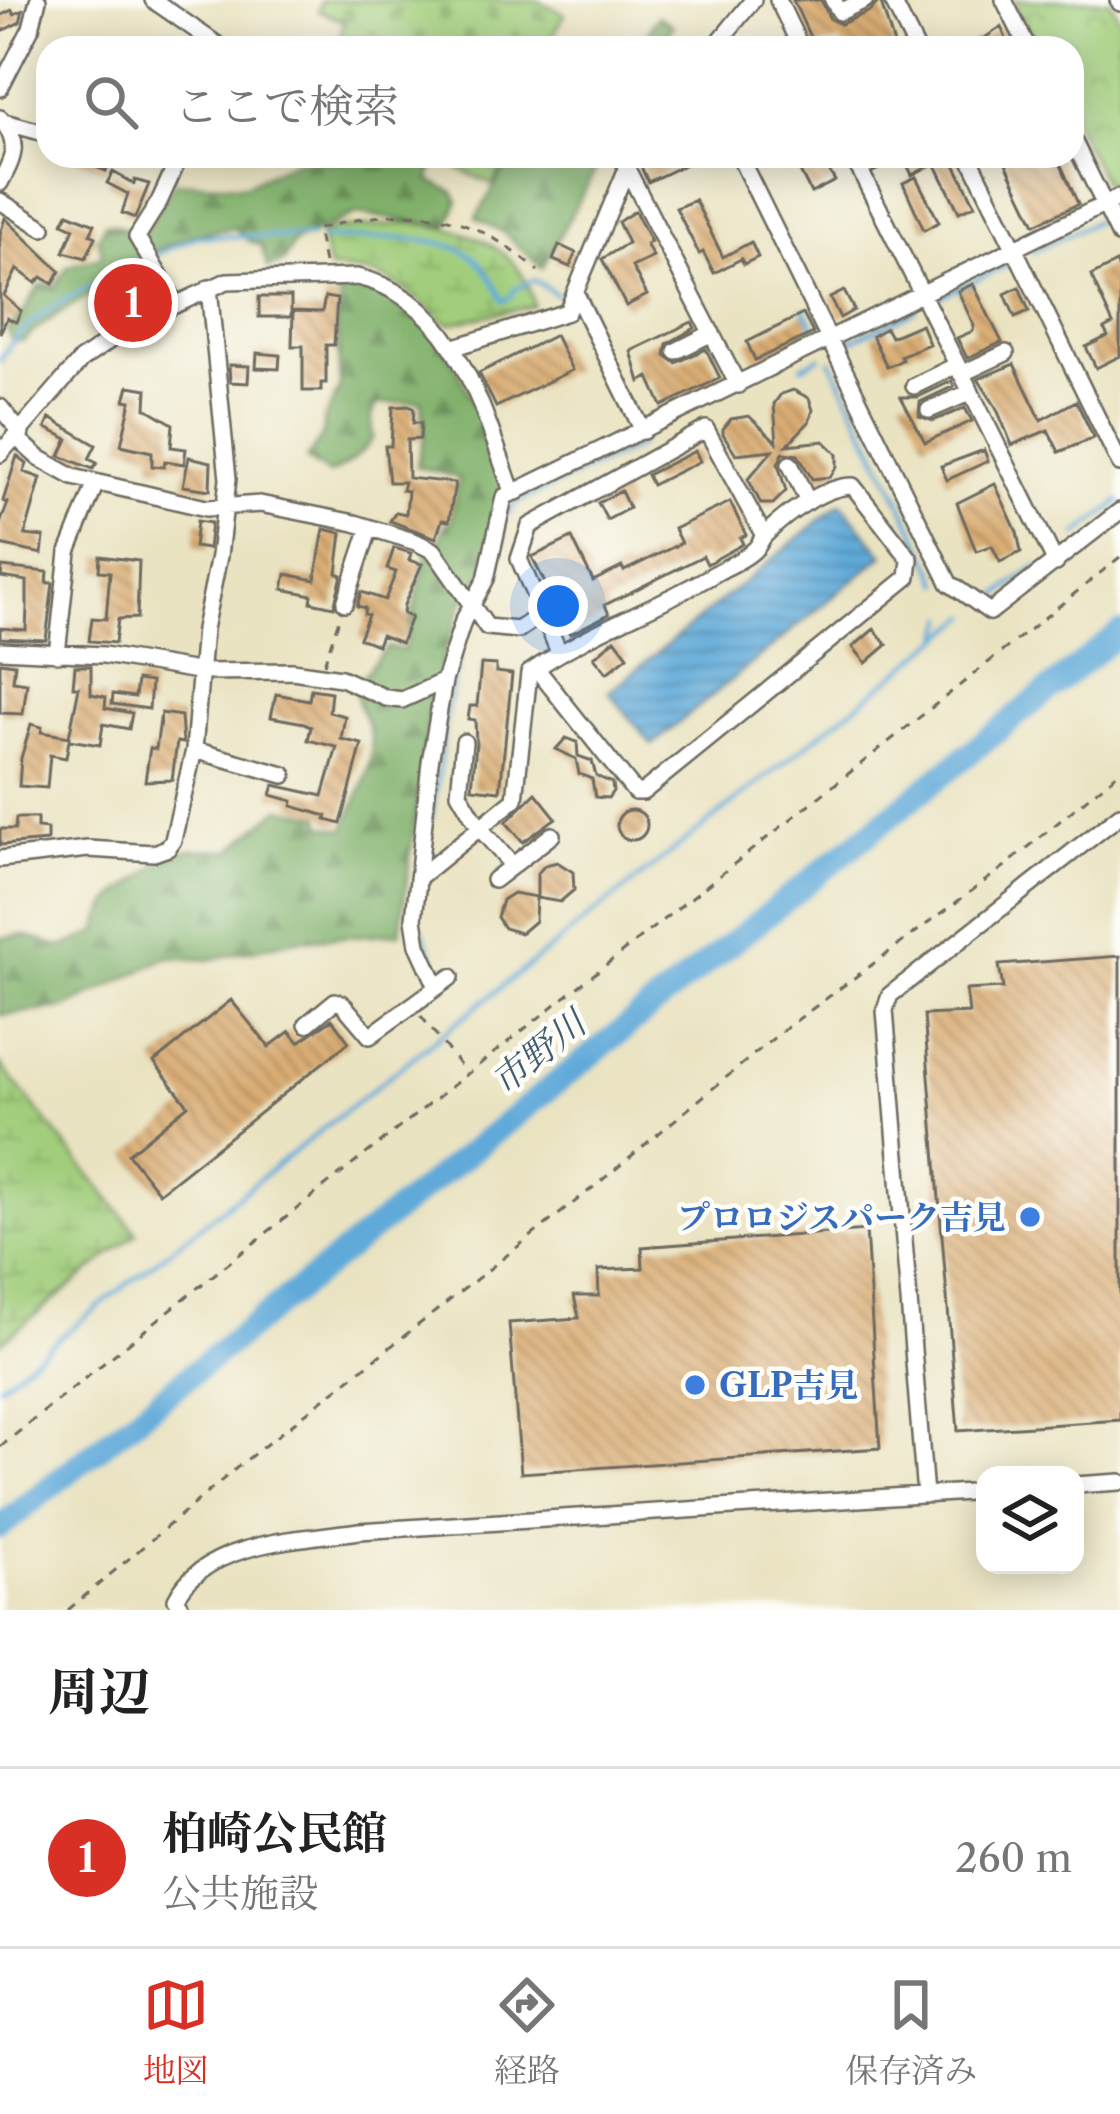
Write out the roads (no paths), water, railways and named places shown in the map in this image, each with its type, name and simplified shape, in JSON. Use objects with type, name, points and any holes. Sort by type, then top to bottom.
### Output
[{"type":"street","points":[[0,88],[31,28],[38,0]]},
{"type":"street","points":[[153,0],[205,36]]},
{"type":"street","points":[[724,36],[753,0]]},
{"type":"street","points":[[778,0],[795,36]]},
{"type":"street","points":[[833,0],[840,12],[865,0]]},
{"type":"street","points":[[892,0],[910,36]]},
{"type":"street","points":[[1004,0],[1022,36]]},
{"type":"street","points":[[2,120],[36,130]]},
{"type":"street","points":[[0,183],[15,148],[2,120]]},
{"type":"street","points":[[1084,157],[1112,201],[1120,236]]},
{"type":"street","points":[[175,168],[137,237],[176,304]]},
{"type":"street","points":[[455,347],[567,312],[625,168]]},
{"type":"street","points":[[631,168],[738,385]]},
{"type":"street","points":[[745,168],[949,583],[990,612],[1120,512]]},
{"type":"street","points":[[858,168],[1056,563]]},
{"type":"street","points":[[975,168],[1120,464]]},
{"type":"street","points":[[0,201],[43,228]]},
{"type":"street","points":[[307,1024],[335,1001],[370,1036],[444,982],[415,935],[430,762],[444,681],[457,637],[485,580],[504,497],[1112,201]]},
{"type":"street","points":[[0,454],[81,360],[109,338],[209,288],[247,278],[327,277],[377,282],[419,309],[455,347],[517,492]]},
{"type":"street","points":[[0,859],[88,849],[162,851],[173,840],[194,750],[207,606],[220,556],[228,479],[209,288]]},
{"type":"street","points":[[575,292],[643,431]]},
{"type":"street","points":[[676,351],[712,333]]},
{"type":"street","points":[[914,386],[1006,352]]},
{"type":"street","points":[[929,410],[971,392]]},
{"type":"street","points":[[0,407],[19,435],[56,469],[206,508],[260,504],[355,523],[434,551],[487,627],[518,630],[542,614]]},
{"type":"street","points":[[559,652],[519,559],[530,526],[706,429],[764,536]]},
{"type":"street","points":[[790,464],[808,502]]},
{"type":"street","points":[[57,653],[65,565],[96,483]]},
{"type":"street","points":[[418,878],[515,799],[529,673],[536,668],[559,652],[678,596],[755,549],[764,536],[808,502],[842,486],[853,486],[910,559],[908,577],[643,792],[634,792],[536,668]]},
{"type":"street","points":[[345,603],[370,530]]},
{"type":"street","points":[[0,650],[104,655],[203,672],[292,671],[401,700],[444,681]]},
{"type":"street","points":[[464,742],[459,793],[479,827],[512,865]]},
{"type":"street","points":[[194,750],[284,775]]},
{"type":"street","points":[[925,1495],[885,1010],[890,995],[1120,815]]},
{"type":"street","points":[[494,880],[552,835]]},
{"type":"street","points":[[1084,1484],[1120,1482]]},
{"type":"street","points":[[183,1610],[176,1599],[183,1585],[210,1563],[257,1546],[359,1531],[976,1492]]},
{"type":"water","points":[[841,503],[884,555],[652,745],[609,692]]},
{"type":"waterway","points":[[1033,252],[1098,220]]},
{"type":"waterway","points":[[153,256],[198,236],[311,237]]},
{"type":"waterway","points":[[321,239],[436,242],[476,259],[503,301],[514,289],[534,280],[557,295]]},
{"type":"waterway","points":[[0,361],[44,314],[141,261]]},
{"type":"waterway","points":[[937,298],[1008,265]]},
{"type":"waterway","points":[[804,309],[818,335]]},
{"type":"waterway","points":[[846,343],[916,310]]},
{"type":"waterway","points":[[580,321],[628,422]]},
{"type":"waterway","points":[[802,366],[820,357]]},
{"type":"waterway","points":[[831,361],[941,584]]},
{"type":"waterway","points":[[508,514],[514,504],[640,445]]},
{"type":"waterway","points":[[1077,535],[1120,501]]},
{"type":"waterway","points":[[992,600],[1037,566]]},
{"type":"waterway","points":[[0,1385],[969,616]]},
{"type":"waterway","points":[[942,635],[947,617]]},
{"type":"waterway","name":"市野川","points":[[0,1527],[1120,633]]},
{"type":"waterway","points":[[432,818],[447,707],[459,658]]},
{"type":"waterway","points":[[423,931],[437,968]]},
{"type":"place","name":"柏崎公民館","points":[[133,303]]},
{"type":"place","name":"プロロジスパーク吉見","points":[[1030,1217]]},
{"type":"place","name":"GLP吉見","points":[[695,1385]]}]
